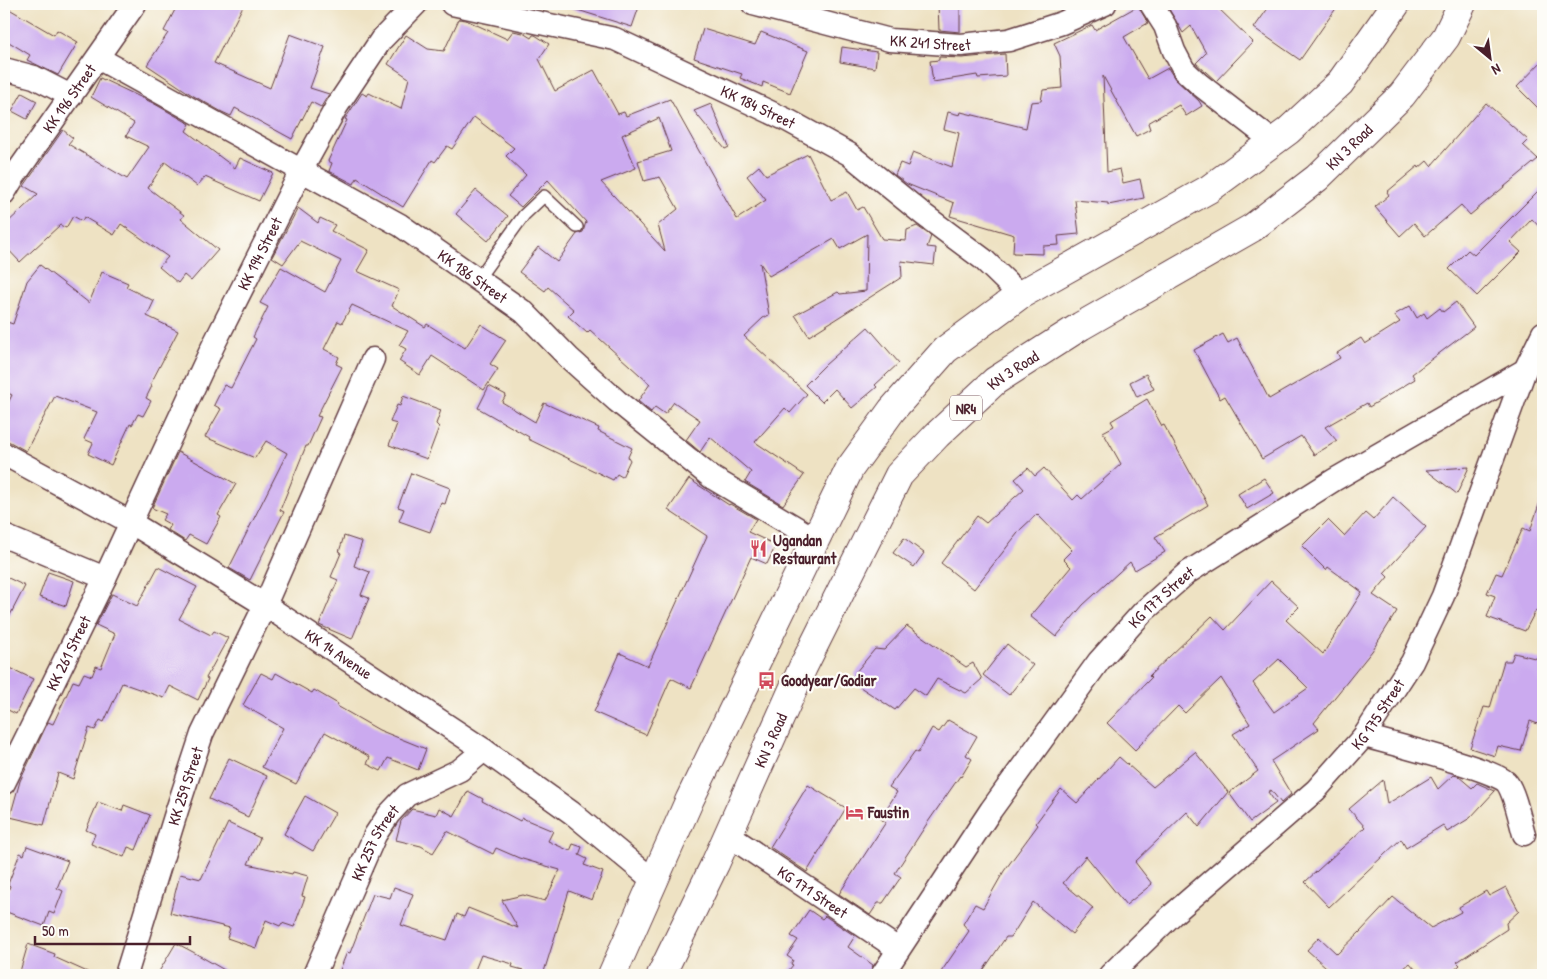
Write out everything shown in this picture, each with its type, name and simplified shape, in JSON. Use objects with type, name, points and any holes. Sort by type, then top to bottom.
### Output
[{"type":"highway","points":[[612,975],[690,799],[850,468],[892,410],[945,350],[1020,295],[1209,189],[1288,131],[1340,82],[1396,4]]},
{"type":"highway","name":"KN 3 Road","points":[[661,975],[728,835],[803,667],[899,475],[937,435],[994,382],[1081,326],[1252,228],[1317,178],[1402,95],[1446,37],[1462,4]]},
{"type":"street","name":"KK 196 Street","points":[[4,193],[135,4]]},
{"type":"street","name":"KK 194 Street","points":[[130,522],[213,346],[301,171],[337,106],[381,40],[416,4]]},
{"type":"street","name":"KK 184 Street","points":[[452,4],[615,39],[789,121],[849,154],[924,216],[983,259],[1020,295]]},
{"type":"street","name":"KK 241 Street","points":[[754,4],[890,40],[961,45],[1009,40],[1062,23],[1105,4]]},
{"type":"street","points":[[1151,4],[1165,26],[1174,51],[1184,70],[1198,84],[1274,142]]},
{"type":"street","name":"KK 186 Street","points":[[98,58],[400,224],[524,312],[569,358],[617,401],[711,478],[816,539]]},
{"type":"street","points":[[4,69],[34,77],[71,96]]},
{"type":"street","points":[[1525,370],[1543,333]]},
{"type":"street","name":"KK 259 Street","points":[[126,975],[202,734],[265,605],[373,359]]},
{"type":"street","name":"KG 175 Street","points":[[1110,975],[1172,915],[1316,790],[1364,736],[1412,662],[1443,596],[1525,370]]},
{"type":"street","name":"KG 177 Street","points":[[882,975],[991,810],[1098,661],[1143,612],[1187,574],[1326,485],[1525,370]]},
{"type":"street","name":"KK 14 Avenue","points":[[4,454],[130,522],[265,605],[484,750],[572,814],[654,881]]},
{"type":"street","name":"KK 261 Street","points":[[4,783],[105,578],[130,522]]},
{"type":"street","points":[[4,536],[105,578]]},
{"type":"street","points":[[1364,736],[1482,770],[1503,778],[1510,790],[1524,834]]},
{"type":"street","name":"KK 257 Street","points":[[314,975],[376,835],[389,814],[407,795],[460,770],[484,750]]},
{"type":"street","name":"KG 171 Street","points":[[728,835],[898,949]]},
{"type":"lane","points":[[478,279],[524,215],[544,196],[577,227]]},
{"type":"building","points":[[178,4],[244,4],[214,63],[270,88],[290,34],[325,47],[310,88],[329,94],[321,107],[311,102],[292,139],[235,108],[231,116],[222,112],[192,95],[147,65],[168,33],[164,31]]},
{"type":"building","points":[[571,4],[640,4],[632,27],[571,8]]},
{"type":"building","points":[[938,4],[960,4],[960,32],[939,30]]},
{"type":"building","points":[[1166,4],[1214,4],[1253,42],[1216,81],[1196,63],[1206,53],[1191,26],[1183,33]]},
{"type":"building","points":[[1271,4],[1339,4],[1300,60],[1254,28]]},
{"type":"building","points":[[4,6],[54,35],[57,30],[78,42],[58,75],[27,60],[30,55],[4,39]]},
{"type":"building","points":[[1138,6],[1148,23],[1124,37],[1148,79],[1168,68],[1175,79],[1202,106],[1186,116],[1179,105],[1148,123],[1150,129],[1136,136],[1103,76],[1107,172],[1120,169],[1123,183],[1140,179],[1144,198],[1108,205],[1108,203],[1075,200],[1079,234],[1058,236],[1059,245],[1043,246],[1043,254],[1013,253],[1014,235],[950,216],[954,203],[907,184],[895,175],[900,163],[908,166],[913,152],[952,167],[959,133],[944,129],[948,112],[960,115],[961,112],[1026,128],[1031,102],[1041,101],[1043,90],[1062,88],[1060,56],[1054,43],[1092,25],[1095,30]]},
{"type":"building","points":[[459,19],[466,20],[507,39],[513,31],[523,33],[531,38],[535,35],[549,44],[539,59],[555,91],[594,70],[618,114],[624,112],[626,116],[670,99],[737,219],[766,200],[747,176],[759,166],[766,175],[808,154],[831,200],[847,192],[857,210],[863,207],[882,239],[906,241],[907,230],[917,226],[931,236],[927,247],[936,248],[934,265],[901,261],[902,277],[809,336],[795,315],[838,292],[840,294],[866,291],[867,234],[840,249],[834,239],[769,276],[760,263],[769,315],[763,318],[744,336],[807,394],[790,413],[785,408],[755,442],[804,475],[783,505],[745,482],[751,472],[710,437],[700,452],[686,440],[700,420],[674,402],[665,414],[655,407],[651,412],[638,401],[650,384],[590,330],[587,333],[568,316],[574,310],[548,287],[545,291],[519,272],[538,247],[557,262],[577,234],[583,232],[586,222],[548,180],[521,207],[508,196],[526,175],[506,156],[514,148],[474,117],[452,149],[447,146],[435,162],[432,160],[403,207],[357,178],[354,184],[329,171],[332,163],[328,161],[347,120],[345,119],[362,93],[367,96],[369,93],[401,109],[409,78],[388,64],[406,35],[428,49],[444,51]],"holes":[[[659,118],[671,151],[638,161],[644,181],[660,177],[678,209],[658,225],[665,251],[601,182],[636,168],[622,135]]]},
{"type":"building","points":[[703,29],[755,45],[761,32],[808,51],[790,93],[763,82],[762,87],[740,78],[742,74],[694,58]]},
{"type":"building","points":[[842,47],[877,52],[875,68],[840,62]]},
{"type":"building","points":[[1005,54],[1006,76],[978,78],[977,75],[933,82],[930,61],[939,60],[939,57],[962,58]]},
{"type":"building","points":[[1543,60],[1543,113],[1517,87]]},
{"type":"building","points":[[100,78],[153,103],[190,124],[186,131],[235,168],[240,158],[273,173],[259,201],[205,177],[197,186],[165,162],[148,188],[184,215],[181,219],[218,250],[191,281],[184,275],[178,283],[159,267],[168,257],[121,224],[114,235],[84,217],[82,221],[73,216],[66,228],[60,225],[20,262],[4,245],[4,226],[38,194],[24,186],[63,130],[73,138],[68,144],[127,179],[149,147],[126,136],[134,123],[91,97]]},
{"type":"building","points":[[22,93],[37,101],[27,119],[12,111]]},
{"type":"building","points":[[1486,103],[1528,140],[1523,145],[1538,159],[1470,215],[1461,205],[1425,236],[1414,223],[1400,236],[1375,207],[1389,195],[1387,192],[1418,166],[1419,168],[1427,161],[1431,166]]},
{"type":"building","points":[[711,104],[729,147],[725,149],[694,111]]},
{"type":"building","points":[[1543,186],[1543,231],[1532,219],[1510,242],[1521,252],[1477,296],[1449,269],[1468,250],[1474,255]]},
{"type":"building","points":[[476,190],[508,216],[488,241],[456,214]]},
{"type":"building","points":[[298,208],[318,223],[320,218],[335,225],[331,231],[369,250],[357,271],[399,290],[392,306],[425,327],[427,324],[465,348],[481,324],[506,340],[490,364],[498,369],[484,390],[432,356],[420,375],[399,361],[406,349],[399,345],[408,331],[352,305],[342,323],[338,321],[324,349],[339,357],[336,364],[342,367],[317,416],[321,417],[308,446],[306,446],[280,510],[284,512],[250,580],[229,568],[287,453],[266,441],[255,458],[205,437],[221,409],[214,405],[224,385],[231,388],[256,339],[253,337],[268,307],[260,303],[281,267],[325,292],[341,261],[300,241],[283,264],[272,257]]},
{"type":"building","points":[[40,265],[89,303],[102,272],[128,283],[126,287],[154,301],[147,316],[178,331],[150,385],[152,386],[146,398],[151,401],[143,416],[138,414],[132,425],[130,424],[111,465],[88,454],[93,443],[84,439],[97,412],[55,396],[26,451],[10,442],[4,441],[4,411],[12,395],[4,391],[4,332],[7,322],[13,324],[27,281]]},
{"type":"building","points":[[1456,302],[1474,327],[1412,374],[1415,379],[1369,407],[1367,403],[1325,427],[1337,441],[1314,455],[1301,436],[1262,459],[1225,396],[1220,399],[1194,350],[1223,334],[1228,343],[1237,338],[1269,399],[1340,358],[1337,353],[1361,338],[1365,344],[1400,322],[1394,315],[1410,306],[1417,318],[1424,313],[1427,318],[1440,308],[1443,312]]},
{"type":"building","points":[[868,327],[899,363],[875,385],[877,387],[852,408],[835,389],[822,402],[805,385]]},
{"type":"building","points":[[1146,374],[1154,389],[1137,397],[1130,382]]},
{"type":"building","points":[[489,386],[506,395],[502,402],[535,422],[544,403],[599,428],[598,431],[632,448],[628,457],[630,460],[622,477],[617,474],[613,480],[528,439],[529,437],[478,408]]},
{"type":"building","points":[[403,396],[441,410],[436,424],[439,427],[427,459],[389,445],[397,424],[390,422],[397,405],[400,406]]},
{"type":"building","points":[[1147,399],[1162,426],[1164,425],[1208,505],[1155,537],[1165,552],[1135,570],[1130,562],[1083,605],[1056,637],[1030,616],[1071,567],[1063,559],[1072,550],[1037,514],[1021,529],[974,589],[941,563],[977,516],[986,523],[1024,489],[1015,479],[1028,468],[1035,476],[1044,468],[1073,500],[1078,495],[1082,499],[1121,464],[1103,432],[1114,426],[1111,421]]},
{"type":"building","points":[[178,452],[236,484],[218,515],[221,517],[206,544],[189,535],[185,541],[168,530],[171,525],[162,520],[166,514],[152,508]]},
{"type":"building","points":[[1469,467],[1457,494],[1426,470]]},
{"type":"building","points":[[411,473],[450,488],[445,504],[441,503],[430,532],[399,521],[404,509],[398,507]]},
{"type":"building","points":[[1264,478],[1274,493],[1247,509],[1238,494]]},
{"type":"building","points":[[689,479],[729,505],[756,519],[748,532],[776,545],[767,564],[751,557],[691,688],[671,678],[646,735],[594,712],[620,653],[648,666],[707,536],[668,510]]},
{"type":"building","points":[[1393,497],[1426,527],[1384,573],[1388,577],[1373,595],[1397,611],[1372,651],[1314,723],[1319,729],[1271,761],[1291,794],[1281,803],[1271,790],[1268,792],[1276,803],[1250,822],[1229,793],[1258,771],[1233,734],[1250,724],[1221,678],[1185,713],[1178,706],[1135,750],[1107,723],[1151,678],[1149,676],[1212,616],[1225,630],[1271,581],[1299,607],[1286,620],[1323,654],[1362,592],[1328,567],[1326,570],[1302,546],[1328,520],[1344,536],[1365,513],[1373,520]],"holes":[[[1279,659],[1308,688],[1274,712],[1253,683]]]},
{"type":"building","points":[[1541,499],[1543,499],[1543,610],[1536,610],[1525,631],[1487,617],[1495,596],[1487,593],[1496,573],[1502,575],[1523,528],[1530,531]]},
{"type":"building","points":[[344,536],[362,542],[354,566],[370,572],[361,595],[369,598],[352,639],[319,625],[338,580],[331,577],[341,553],[339,552]]},
{"type":"building","points":[[904,538],[924,553],[914,567],[893,553]]},
{"type":"building","points":[[158,567],[197,587],[179,619],[211,635],[214,631],[228,638],[206,678],[208,679],[198,700],[170,686],[164,698],[122,683],[104,722],[100,720],[95,730],[89,728],[73,779],[58,773],[44,825],[10,817],[20,781],[48,722],[53,724],[73,681],[79,683],[84,673],[92,676],[96,666],[101,668],[115,634],[96,625],[112,594],[137,606]]},
{"type":"building","points":[[48,572],[74,581],[66,606],[39,597]]},
{"type":"building","points":[[4,576],[25,586],[4,627]]},
{"type":"building","points":[[907,626],[966,667],[973,663],[982,679],[966,693],[937,679],[926,696],[914,688],[895,710],[857,685],[855,673],[875,649],[884,650]]},
{"type":"building","points":[[1007,644],[1033,665],[1009,695],[983,675]]},
{"type":"building","points":[[1514,653],[1543,660],[1543,726],[1530,721],[1521,751],[1498,746],[1495,756],[1470,748],[1484,707],[1490,708],[1504,661],[1511,661]]},
{"type":"building","points":[[4,665],[33,679],[16,714],[4,708]]},
{"type":"building","points":[[261,673],[273,679],[276,673],[312,693],[314,690],[338,704],[337,706],[379,730],[426,749],[418,770],[388,758],[381,771],[367,764],[370,757],[325,732],[296,784],[262,767],[283,728],[243,705]]},
{"type":"building","points":[[948,720],[977,736],[966,755],[972,759],[895,873],[901,877],[883,903],[878,903],[870,915],[839,894],[886,822],[880,819],[897,792],[889,787],[915,751],[918,753],[932,728],[939,732]]},
{"type":"building","points":[[1195,752],[1228,792],[1199,827],[1187,812],[1135,862],[1152,884],[1126,905],[1086,856],[1063,883],[1093,908],[1072,934],[1033,902],[1011,937],[1006,937],[980,975],[939,975],[969,931],[963,924],[975,904],[983,908],[1004,871],[1038,825],[1036,823],[1061,789],[1077,803],[1119,757],[1153,787]]},
{"type":"building","points":[[229,758],[267,776],[248,817],[209,799]]},
{"type":"building","points":[[1453,775],[1458,776],[1472,788],[1477,783],[1495,791],[1470,818],[1447,832],[1443,825],[1406,848],[1401,839],[1329,907],[1305,882],[1365,827],[1349,809],[1383,780],[1387,804],[1431,777],[1438,789]]},
{"type":"building","points":[[808,785],[846,808],[807,872],[770,847]]},
{"type":"building","points":[[468,791],[483,799],[482,801],[520,821],[522,818],[553,831],[548,841],[570,851],[573,844],[582,847],[579,855],[587,859],[584,865],[603,872],[592,900],[569,891],[543,975],[521,975],[523,970],[512,967],[513,964],[481,955],[473,975],[338,975],[347,952],[350,953],[373,894],[390,898],[394,887],[413,894],[401,925],[447,940],[457,914],[464,917],[468,908],[518,928],[502,900],[523,895],[545,901],[560,870],[519,858],[496,848],[493,854],[447,831],[433,853],[421,846],[396,840],[401,821],[412,809],[436,815],[439,808],[454,816]]},
{"type":"building","points":[[305,796],[335,813],[313,851],[284,834]]},
{"type":"building","points":[[98,802],[122,811],[124,805],[150,815],[136,850],[128,847],[124,857],[91,844],[95,834],[86,830]]},
{"type":"building","points":[[228,823],[260,838],[248,864],[308,876],[302,896],[305,897],[294,927],[282,923],[280,926],[266,920],[256,948],[227,938],[230,928],[170,913],[180,874],[201,879]]},
{"type":"building","points":[[27,846],[68,861],[57,888],[63,891],[54,914],[49,912],[44,926],[4,911],[4,901],[10,886],[8,884],[20,853],[24,855]]},
{"type":"building","points":[[1506,887],[1519,911],[1506,923],[1507,929],[1457,962],[1460,965],[1449,975],[1420,975],[1410,963],[1396,975],[1335,975],[1307,950],[1319,937],[1337,954],[1393,897],[1431,928],[1461,912],[1459,907],[1486,891],[1489,896]]},
{"type":"building","points":[[809,910],[822,919],[825,916],[855,936],[848,947],[873,965],[869,975],[785,975],[793,965],[791,964],[793,960],[787,956],[798,940],[791,936]]},
{"type":"building","points":[[176,943],[193,952],[233,975],[157,975]]},
{"type":"building","points":[[28,944],[55,954],[54,957],[94,975],[19,975]]},
{"type":"place","name":"Ugandan Restaurant","points":[[759,549]]},
{"type":"place","name":"Goodyear/Godiar","points":[[767,680]]},
{"type":"place","name":"Faustin","points":[[854,812]]}]
